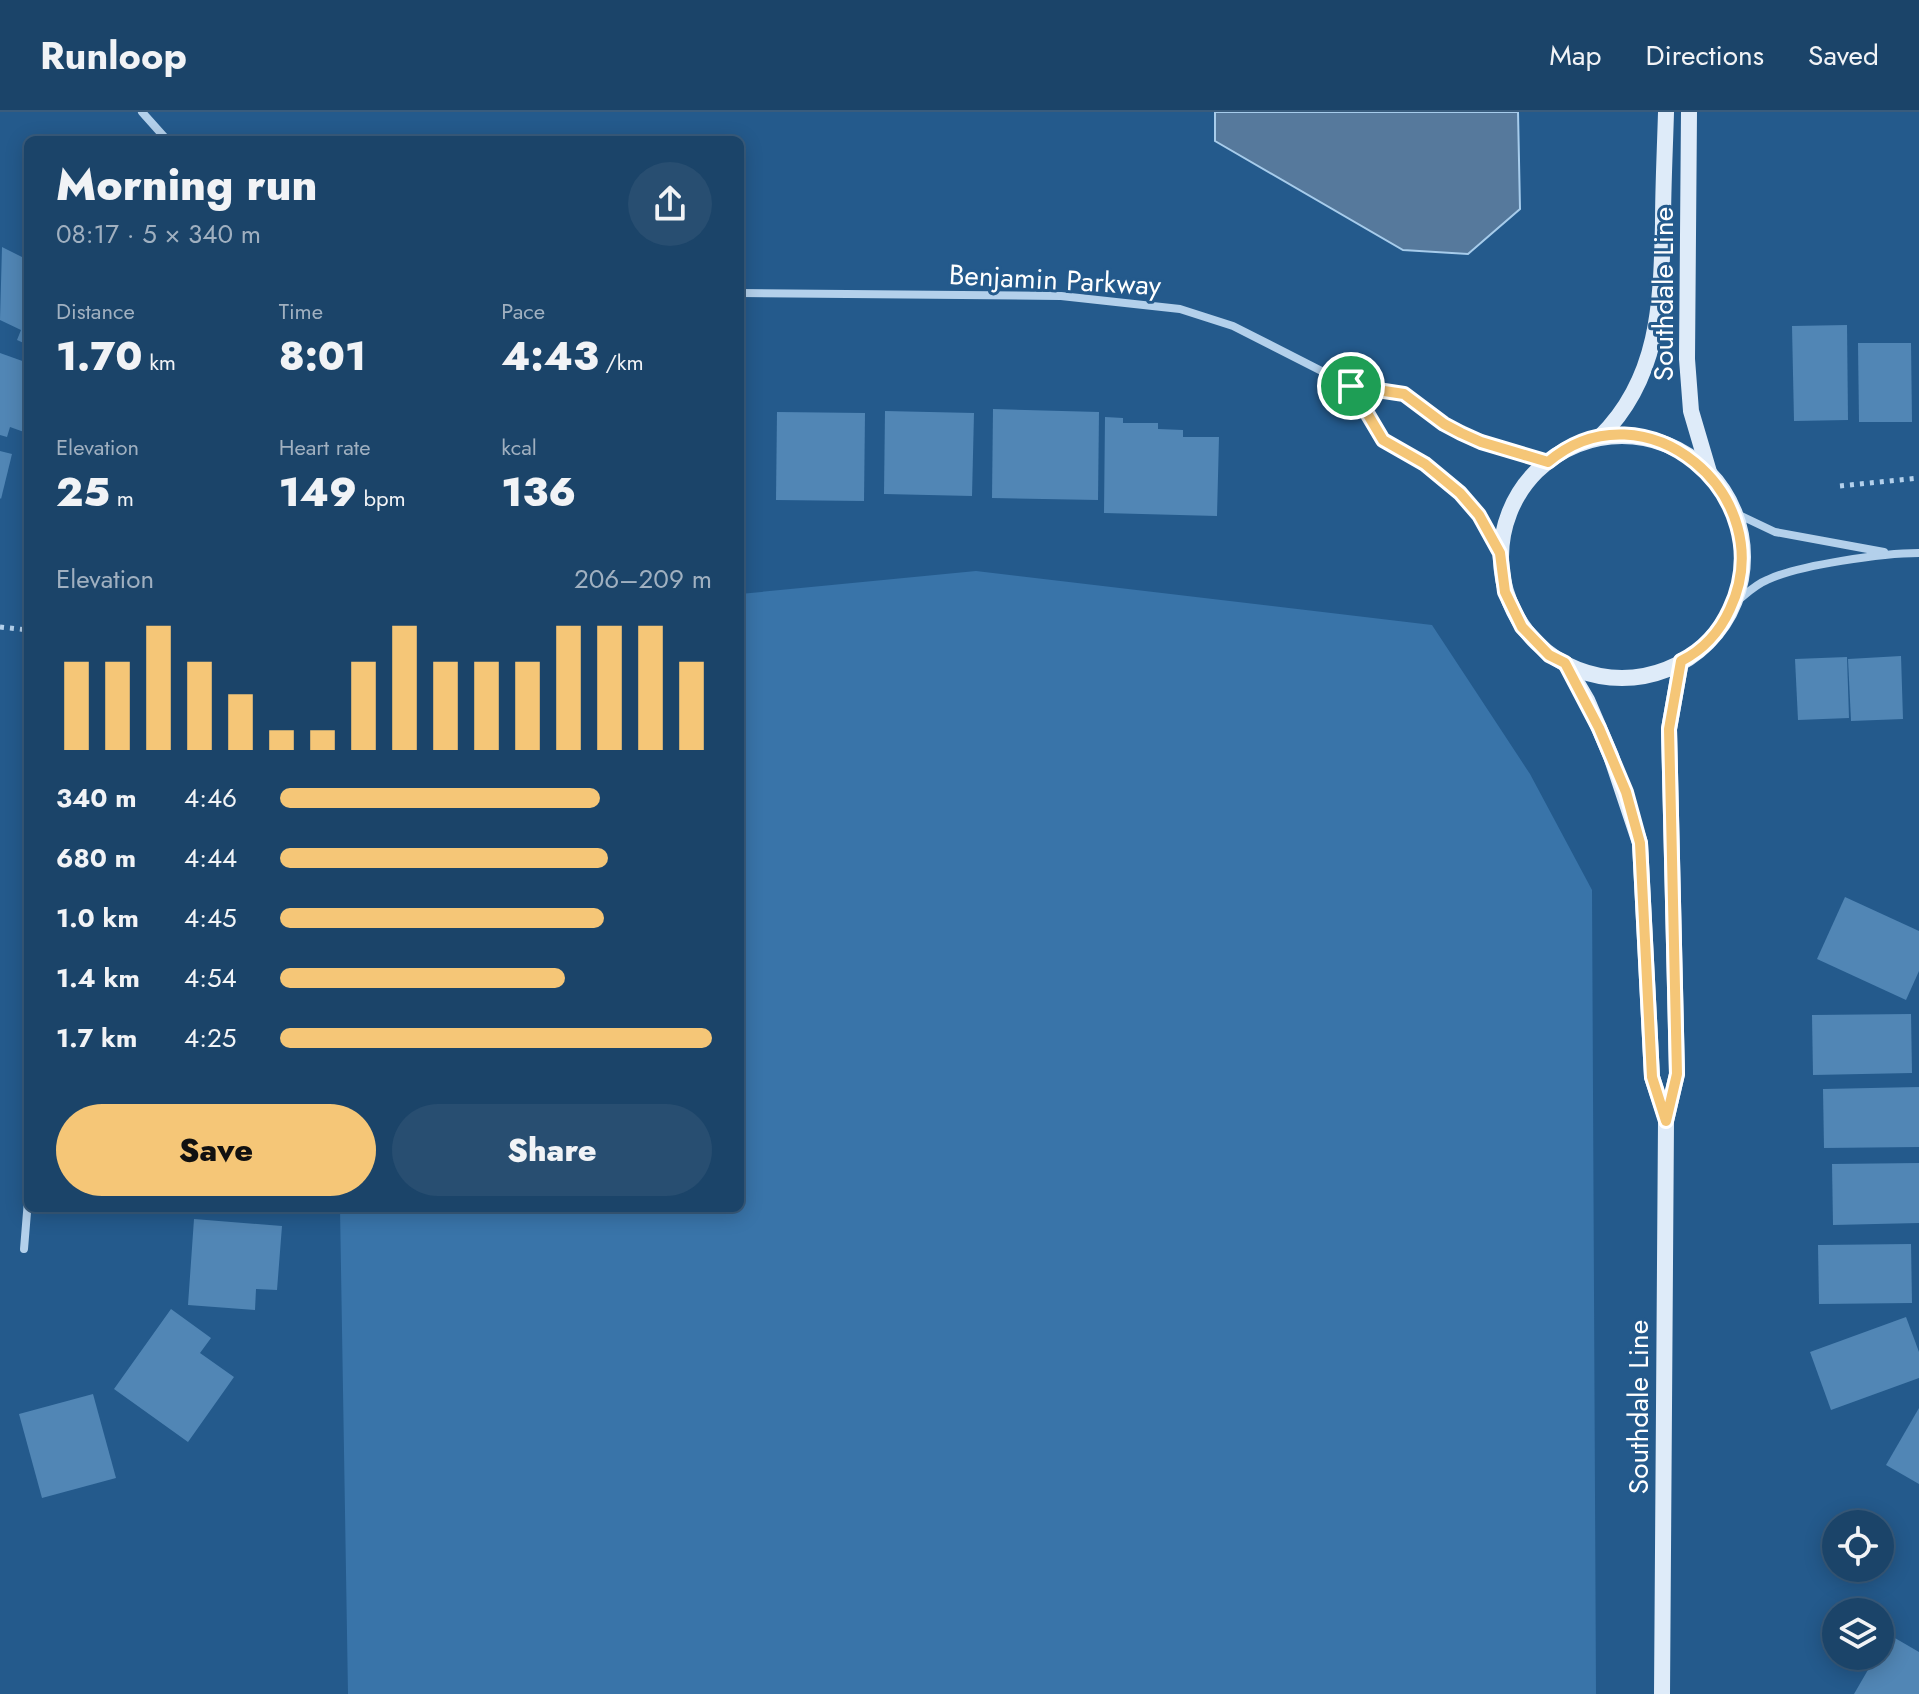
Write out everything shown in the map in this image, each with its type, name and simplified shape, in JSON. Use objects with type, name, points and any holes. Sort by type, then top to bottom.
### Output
[{"type":"main road","name":"Southdale Line","points":[[1600,437],[1620,417],[1634,392],[1656,332],[1663,277],[1666,112]]},
{"type":"main road","name":"Southdale Line","points":[[1689,112],[1687,359],[1691,411],[1710,474]]},
{"type":"main road","points":[[1641,436],[1681,450],[1710,474],[1735,513],[1743,552],[1739,590],[1732,605],[1722,625],[1695,654],[1661,672],[1623,679],[1584,673],[1549,655],[1522,627],[1505,592],[1500,553],[1507,515],[1528,479],[1561,451],[1600,437],[1641,436]]},
{"type":"main road","name":"Southdale Line","points":[[1662,1694],[1666,1121],[1677,1074],[1669,729],[1681,661]]},
{"type":"main road","name":"Southdale Line","points":[[1565,663],[1587,700],[1611,756],[1640,843],[1652,1077],[1666,1121]]},
{"type":"street","points":[[142,112],[163,136]]},
{"type":"street","name":"Benjamin Parkway","points":[[744,293],[1061,296],[1180,309],[1233,326],[1351,386],[1404,394],[1444,424],[1471,437],[1548,462]]},
{"type":"street","points":[[1351,386],[1383,440],[1425,464],[1460,493],[1479,515],[1500,553]]},
{"type":"street","points":[[1735,513],[1775,532],[1850,543],[1889,553]]},
{"type":"street","points":[[1732,605],[1765,580],[1787,573],[1889,553],[1919,553]]},
{"type":"street","points":[[24,1249],[27,1212]]},
{"type":"path","points":[[1840,486],[1919,478]]},
{"type":"path","points":[[0,627],[24,630]]},
{"type":"shaded area","points":[[1215,112],[1518,112],[1520,209],[1468,254],[1403,250],[1215,141]]},
{"type":"shaded area","points":[[976,571],[1432,625],[1530,774],[1592,890],[1596,1694],[348,1694],[340,1212],[744,1212],[744,594]]},
{"type":"building","points":[[2,247],[24,258],[24,343],[17,340],[21,330],[0,320]]},
{"type":"building","points":[[1847,325],[1848,420],[1794,421],[1792,326]]},
{"type":"building","points":[[1858,343],[1911,343],[1912,422],[1859,422]]},
{"type":"building","points":[[0,353],[24,362],[24,432],[10,427],[7,437],[0,435]]},
{"type":"building","points":[[993,409],[1099,412],[1098,500],[992,498]]},
{"type":"building","points":[[885,411],[974,413],[972,496],[884,494]]},
{"type":"building","points":[[777,412],[865,413],[864,501],[776,500]]},
{"type":"building","points":[[1105,417],[1123,418],[1123,423],[1158,423],[1158,429],[1183,430],[1183,437],[1219,437],[1217,516],[1104,513]]},
{"type":"building","points":[[0,451],[12,454],[1,499],[0,498]]},
{"type":"building","points":[[1901,656],[1903,719],[1851,721],[1848,659]]},
{"type":"building","points":[[1847,657],[1849,718],[1798,720],[1795,659]]},
{"type":"building","points":[[1845,897],[1919,931],[1919,971],[1906,1000],[1817,959]]},
{"type":"building","points":[[1911,1014],[1912,1073],[1813,1075],[1812,1015]]},
{"type":"building","points":[[1919,1087],[1919,1147],[1824,1148],[1823,1089]]},
{"type":"building","points":[[1919,1163],[1919,1223],[1833,1225],[1832,1164]]},
{"type":"building","points":[[194,1219],[282,1226],[277,1290],[256,1289],[255,1310],[188,1305]]},
{"type":"building","points":[[1911,1244],[1912,1303],[1819,1304],[1818,1245]]},
{"type":"building","points":[[171,1309],[211,1338],[200,1353],[234,1377],[188,1442],[114,1389]]},
{"type":"building","points":[[1906,1317],[1919,1352],[1919,1378],[1831,1410],[1810,1352]]},
{"type":"building","points":[[93,1394],[116,1478],[42,1498],[19,1414]]},
{"type":"building","points":[[1919,1408],[1919,1484],[1886,1465]]},
{"type":"building","points":[[1894,1637],[1919,1652],[1919,1694],[1854,1694],[1868,1670],[1894,1670]]},
{"type":"route","points":[[1351,386],[1404,394],[1461,433],[1548,462],[1561,451],[1600,437],[1641,436],[1681,450],[1713,477],[1735,513],[1743,552],[1739,590],[1722,625],[1695,654],[1681,661],[1669,729],[1677,1074],[1666,1121],[1652,1077],[1640,843],[1626,792],[1587,700],[1565,663],[1549,655],[1522,627],[1505,592],[1500,553],[1479,515],[1460,493],[1425,464],[1383,440],[1351,386]]}]
